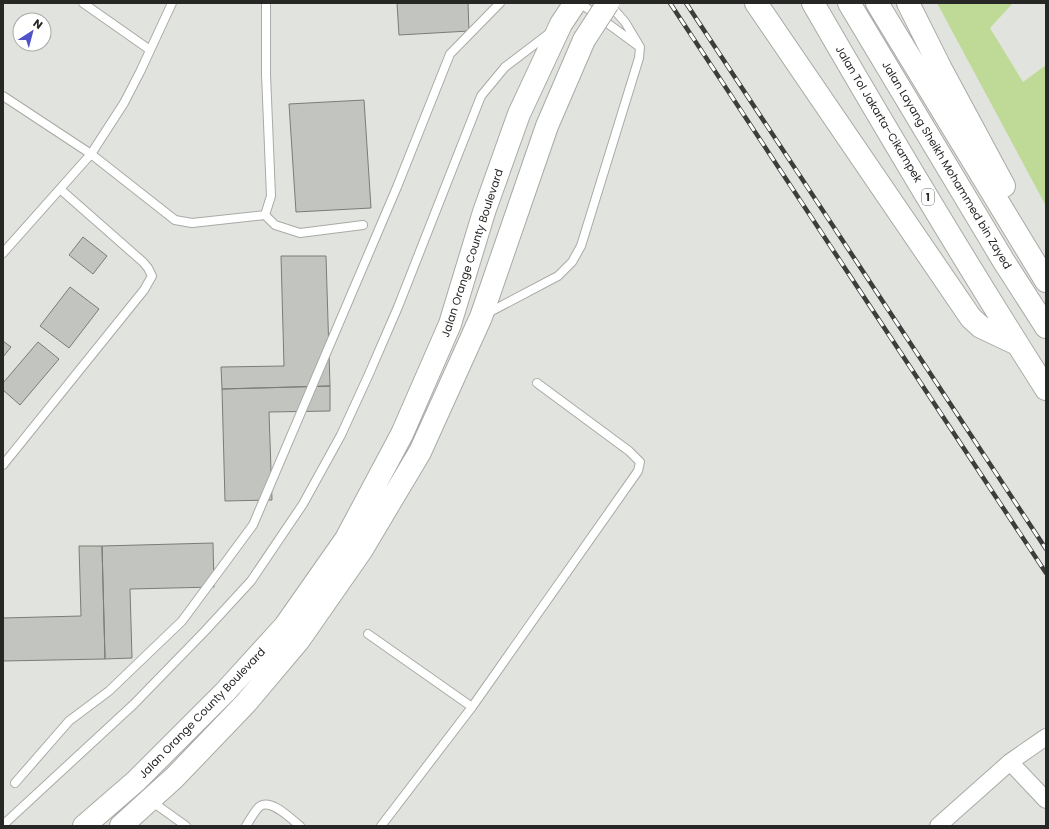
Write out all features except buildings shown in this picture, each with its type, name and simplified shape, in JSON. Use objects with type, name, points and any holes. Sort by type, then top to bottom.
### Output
[{"type":"main road","name":"Jalan Orange County Boulevard","points":[[84,826],[136,781],[225,692],[285,626],[346,539],[402,434],[450,324],[484,212],[519,114],[562,23],[575,3]]},
{"type":"main road","name":"Jalan Orange County Boulevard","points":[[120,826],[174,777],[245,704],[299,640],[361,551],[420,452],[481,317],[547,126],[584,40],[608,3]]},
{"type":"main road","points":[[756,3],[971,318],[981,327],[1017,344]]},
{"type":"main road","name":"Jalan Tol Jakarta–Cikampek","points":[[813,3],[1017,344],[1046,389]]},
{"type":"main road","name":"1","points":[[819,3],[980,277],[1046,380]]},
{"type":"main road","name":"Jalan Layang Sheikh Mohammed bin Zayed","points":[[849,3],[1003,260],[1046,327]]},
{"type":"main road","points":[[876,3],[1046,281]]},
{"type":"main road","points":[[908,3],[941,69],[1046,265]]},
{"type":"street","points":[[938,826],[1010,762],[1046,737]]},
{"type":"street","points":[[1010,762],[1046,800]]},
{"type":"lane","points":[[83,3],[150,50]]},
{"type":"lane","points":[[3,252],[91,154],[124,103],[172,3]]},
{"type":"lane","points":[[265,215],[272,196],[266,74],[266,3]]},
{"type":"lane","points":[[15,783],[69,721],[109,691],[182,621],[253,524],[368,257],[450,54],[500,3]]},
{"type":"lane","points":[[580,3],[640,47]]},
{"type":"lane","points":[[481,317],[558,276],[572,262],[581,246],[639,58],[640,47],[625,22],[608,3]]},
{"type":"lane","points":[[3,824],[134,704],[251,581],[303,504],[340,435],[370,374],[481,96],[505,68],[562,23]]},
{"type":"lane","points":[[3,96],[91,154],[175,220],[192,223],[265,215],[276,225],[300,233],[363,225]]},
{"type":"lane","points":[[3,465],[139,296],[149,283],[152,276],[143,262],[60,189]]},
{"type":"lane","points":[[381,826],[472,707],[638,471],[640,462],[629,451],[537,383]]},
{"type":"lane","points":[[368,634],[472,707]]},
{"type":"lane","points":[[150,800],[186,826]]},
{"type":"lane","points":[[246,826],[259,807],[264,805],[274,805],[300,826]]},
{"type":"green space","points":[[937,3],[1013,3],[990,28],[1023,82],[1046,65],[1046,206]]},
{"type":"railway","points":[[670,3],[1046,573]]},
{"type":"railway","points":[[686,3],[1046,549]]}]
